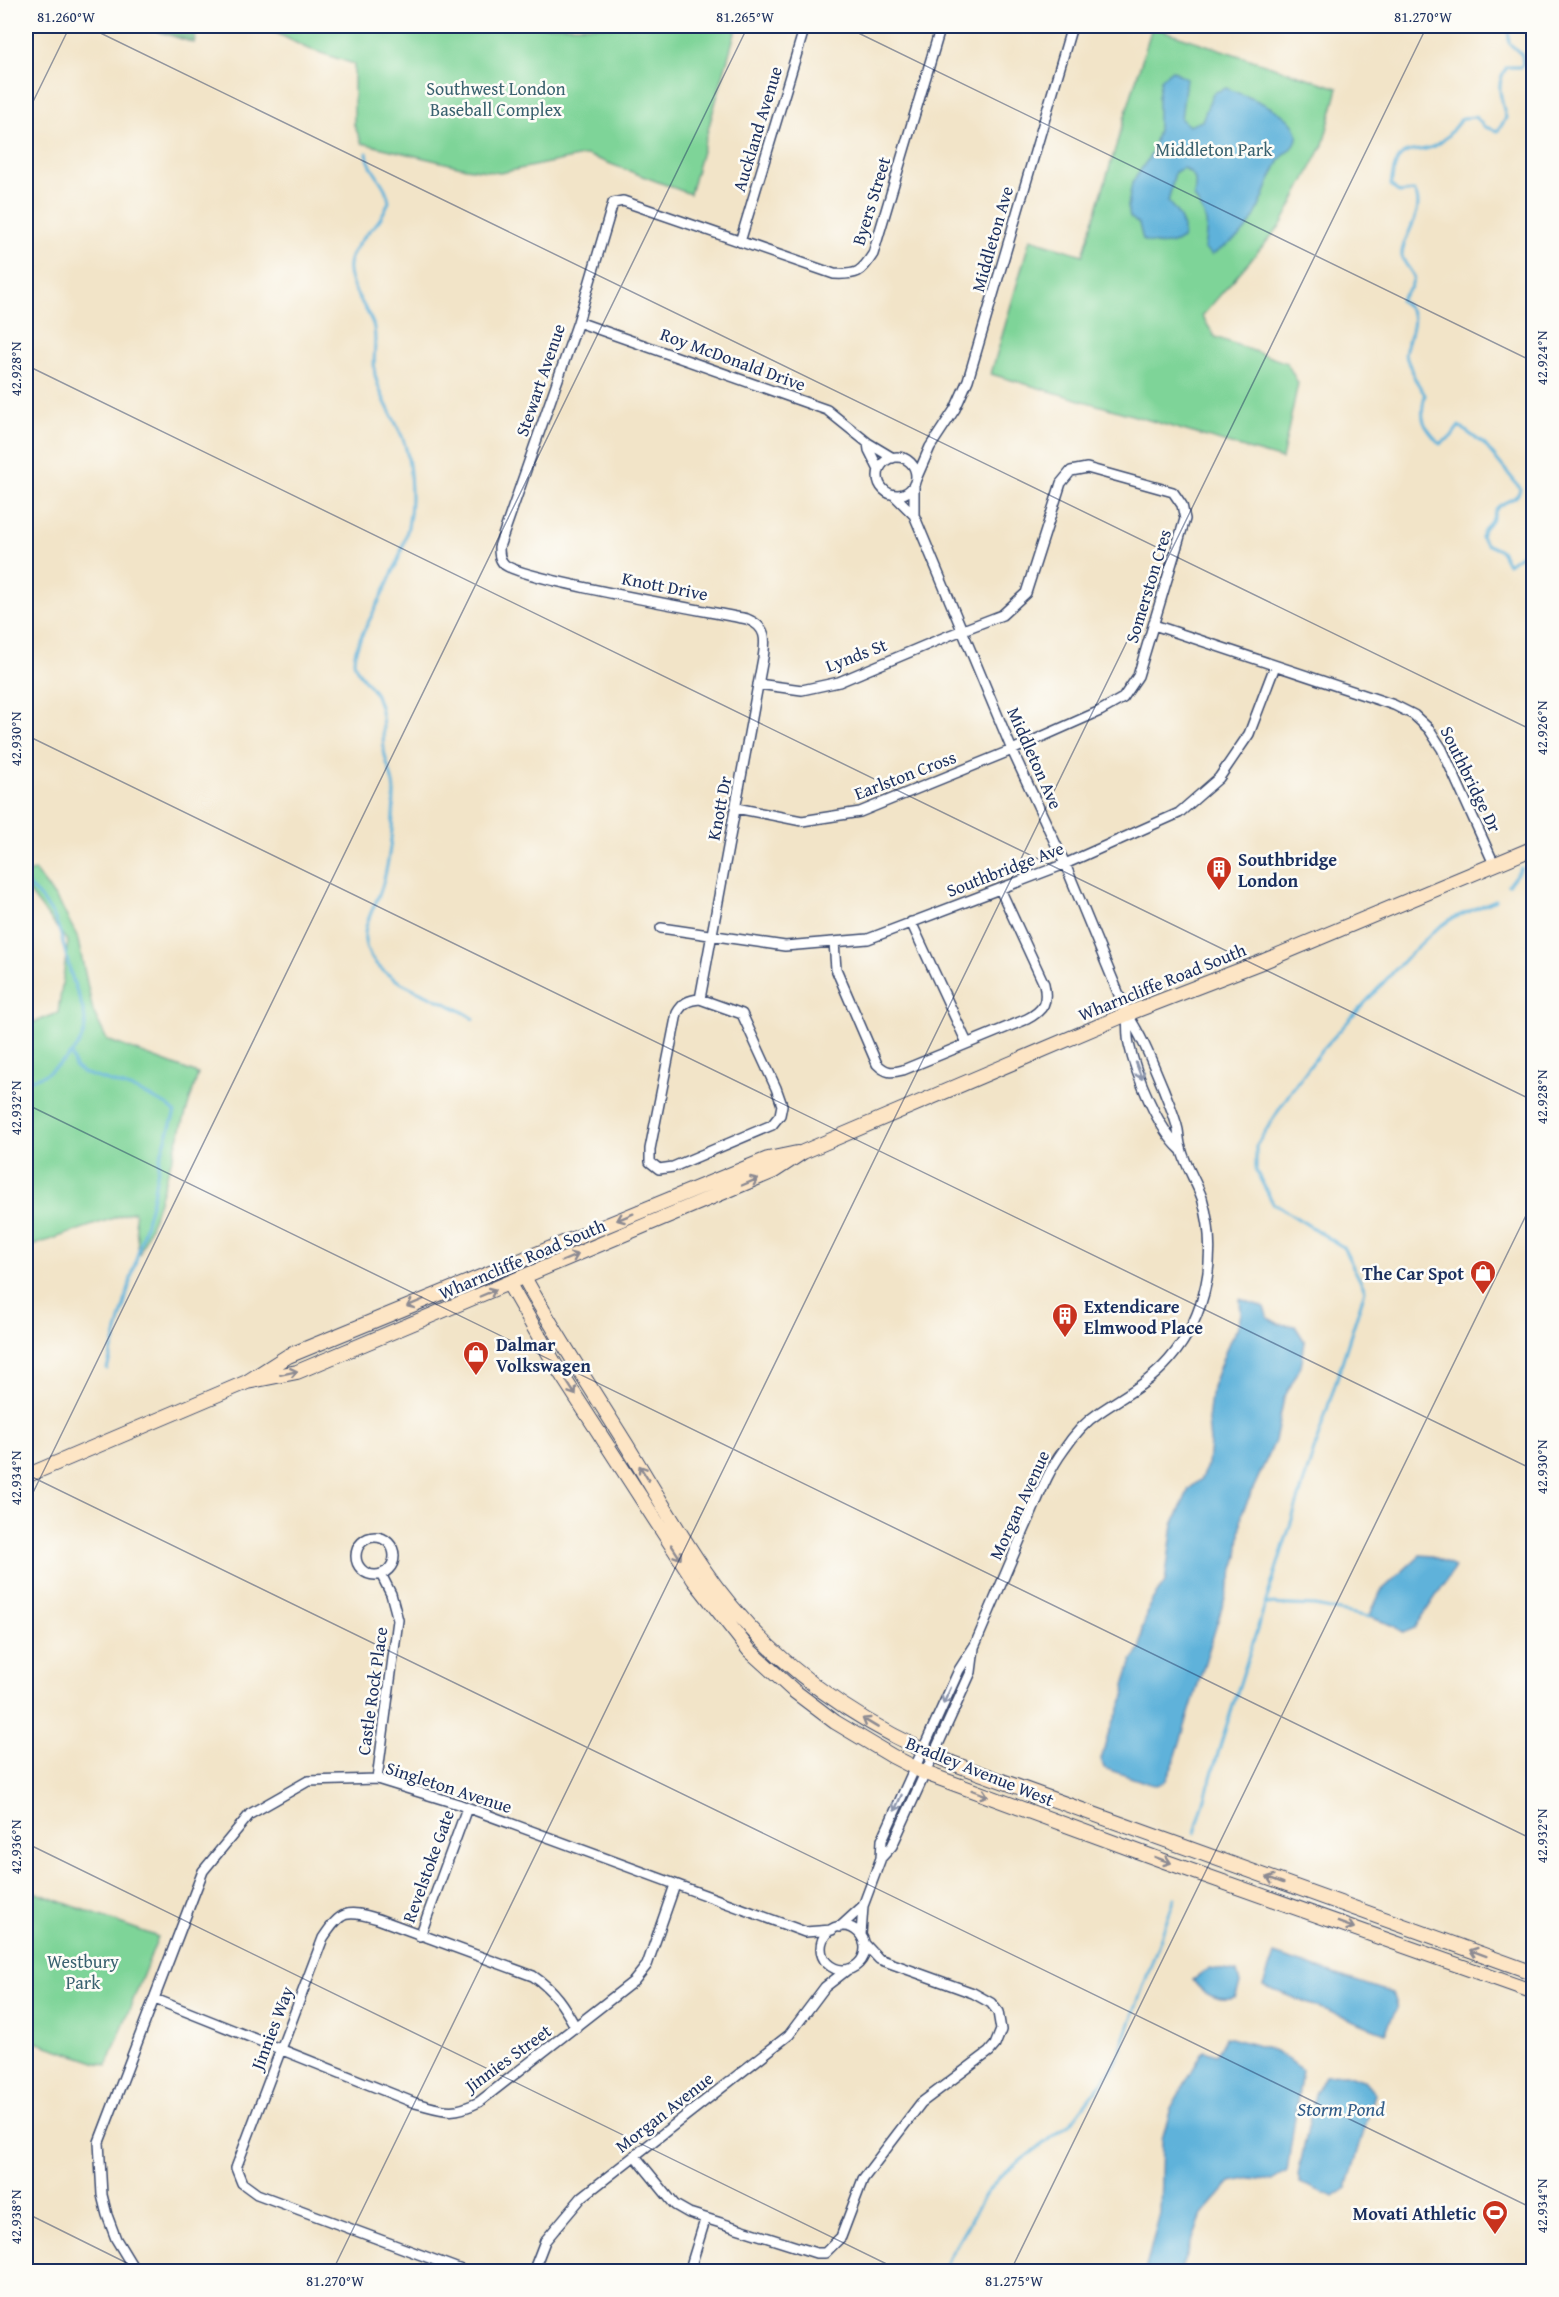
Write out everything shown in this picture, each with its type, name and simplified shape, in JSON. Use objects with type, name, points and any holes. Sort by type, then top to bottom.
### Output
[{"type":"main road","name":"Wharncliffe Road South","points":[[247,1382],[297,1372],[509,1284],[774,1171],[803,1152],[1127,1014],[1264,961],[1533,848]]},
{"type":"main road","name":"Wharncliffe Road South","points":[[26,1476],[247,1382],[288,1356],[768,1159],[803,1152]]},
{"type":"main road","name":"Bradley Avenue West","points":[[524,1277],[703,1569],[749,1627],[798,1673],[845,1708],[901,1741],[927,1752],[1533,1973]]},
{"type":"main road","name":"Bradley Avenue West","points":[[509,1284],[556,1366],[694,1580],[749,1650],[794,1691],[835,1722],[919,1770],[1533,1992]]},
{"type":"street","name":"Auckland Avenue","points":[[740,242],[805,26]]},
{"type":"street","name":"Byers Street","points":[[613,203],[623,201],[834,274],[852,274],[863,270],[873,254],[941,26]]},
{"type":"street","name":"Middleton Ave","points":[[915,481],[927,454],[955,409],[968,380],[1072,26]]},
{"type":"street","name":"Stewart Avenue","points":[[504,565],[499,557],[499,547],[578,322],[613,203]]},
{"type":"street","name":"Roy McDonald Drive","points":[[578,322],[827,410],[868,443],[893,458]]},
{"type":"street","points":[[868,443],[879,470],[879,483],[887,493],[902,495],[909,491],[915,481]]},
{"type":"street","points":[[879,470],[884,462],[893,458],[905,459],[927,454]]},
{"type":"street","points":[[905,459],[914,467],[914,515]]},
{"type":"street","name":"Somerston Cres","points":[[962,630],[1002,615],[1026,593],[1061,483],[1071,471],[1087,468],[1173,492],[1182,505],[1185,519],[1154,625],[1138,676],[1124,699],[1012,750]]},
{"type":"street","points":[[894,495],[914,515]]},
{"type":"street","name":"Middleton Ave","points":[[914,515],[1012,750],[1065,864],[1127,1014]]},
{"type":"street","name":"Knott Drive","points":[[504,565],[513,570],[559,581],[747,619],[756,623],[765,639],[758,684]]},
{"type":"street","name":"Southbridge Dr","points":[[1154,625],[1394,705],[1414,715],[1429,729],[1442,749],[1494,864]]},
{"type":"street","name":"Lynds St","points":[[758,684],[802,690],[839,682],[962,630]]},
{"type":"street","name":"Southbridge Ave","points":[[661,928],[785,946],[868,939],[1065,864],[1179,813],[1219,778],[1249,734],[1275,666]]},
{"type":"street","name":"Knott Dr","points":[[700,999],[758,684]]},
{"type":"street","name":"Earlston Cross","points":[[736,808],[802,821],[860,812],[1012,750]]},
{"type":"street","points":[[834,942],[836,969],[877,1064],[884,1071],[892,1073],[903,1070],[1038,1013],[1045,1005],[1047,997],[1044,984],[1000,889]]},
{"type":"street","points":[[911,922],[967,1043]]},
{"type":"street","points":[[700,999],[742,1014],[776,1088],[782,1105],[780,1115],[772,1125],[673,1167],[660,1168],[650,1162],[650,1149],[676,1013],[682,1004],[700,999]]},
{"type":"street","name":"Morgan Avenue","points":[[1127,1014],[1128,1043],[1147,1093],[1168,1138],[1181,1150]]},
{"type":"street","name":"Morgan Avenue","points":[[862,1939],[863,1906],[880,1858],[882,1840],[971,1672],[975,1645],[1047,1479],[1063,1451],[1083,1426],[1100,1412],[1132,1393],[1162,1368],[1182,1343],[1197,1314],[1208,1276],[1209,1237],[1202,1198],[1181,1150],[1178,1129],[1171,1107],[1142,1036],[1127,1014]]},
{"type":"street","points":[[369,1538],[383,1538],[393,1549],[392,1564],[381,1574],[366,1573],[357,1562],[358,1547],[369,1538]]},
{"type":"street","name":"Castle Rock Place","points":[[377,1779],[399,1620],[391,1594],[381,1574]]},
{"type":"street","name":"Singleton Avenue","points":[[136,2271],[116,2239],[107,2215],[102,2195],[99,2142],[203,1871],[250,1814],[308,1781],[377,1779],[467,1808],[805,1932],[836,1928]]},
{"type":"street","name":"Revelstoke Gate","points":[[420,1936],[467,1808]]},
{"type":"street","name":"Jinnies Street","points":[[155,1998],[415,2103],[449,2112],[465,2109],[479,2102],[634,1981],[647,1965],[675,1885]]},
{"type":"street","name":"Morgan Avenue","points":[[836,1928],[863,1906]]},
{"type":"street","name":"Jinnies Way","points":[[467,2271],[257,2194],[242,2183],[236,2168],[323,1938],[336,1918],[347,1914],[361,1914],[533,1976],[549,1987],[562,2003],[576,2028]]},
{"type":"street","points":[[635,2156],[675,2205],[705,2220],[816,2253],[825,2253],[834,2246],[846,2227],[863,2179],[921,2103],[989,2052],[995,2045],[1000,2030],[998,2012],[984,1998],[879,1959],[851,1928],[836,1928],[822,1943],[825,1987]]},
{"type":"street","points":[[805,1932],[834,1968],[847,1970],[879,1959]]},
{"type":"street","points":[[858,1965],[863,1957],[862,1939]]},
{"type":"street","name":"Morgan Avenue","points":[[533,2271],[546,2241],[582,2197],[789,2035],[825,1987],[847,1970]]},
{"type":"street","points":[[689,2271],[705,2220]]},
{"type":"green space","points":[[142,26],[198,26],[194,43]]},
{"type":"green space","name":"Southwest London Baseball Complex","points":[[263,26],[737,26],[690,194],[587,155],[500,173],[466,168],[362,143],[354,125],[354,64],[306,48]]},
{"type":"green space","name":"Middleton Park","points":[[1152,27],[1338,88],[1323,145],[1281,225],[1202,316],[1215,337],[1287,363],[1298,383],[1282,459],[991,374],[1030,239],[1083,255]]},
{"type":"green space","points":[[35,871],[60,904],[77,936],[93,1011],[107,1040],[198,1074],[154,1217],[139,1255],[134,1211],[26,1248],[26,1019],[35,1022],[58,1013],[68,942],[26,888],[26,873]]},
{"type":"green space","name":"Westbury Park","points":[[26,1889],[158,1937],[107,2066],[26,2039]]},
{"type":"water","points":[[1172,70],[1186,78],[1181,119],[1189,126],[1202,121],[1213,93],[1226,88],[1278,111],[1294,126],[1297,134],[1296,142],[1282,157],[1275,169],[1249,226],[1242,234],[1212,255],[1204,249],[1206,222],[1194,197],[1194,176],[1183,168],[1175,172],[1168,202],[1181,219],[1182,239],[1163,244],[1143,240],[1139,224],[1130,217],[1128,206],[1132,183],[1152,153],[1158,130],[1158,97],[1161,79]]},
{"type":"water","points":[[1240,1299],[1264,1307],[1268,1318],[1279,1324],[1295,1326],[1305,1342],[1301,1366],[1284,1398],[1275,1441],[1242,1513],[1238,1556],[1173,1765],[1165,1782],[1150,1784],[1104,1768],[1101,1759],[1109,1732],[1125,1696],[1124,1685],[1132,1660],[1141,1649],[1142,1629],[1152,1600],[1165,1582],[1173,1525],[1189,1489],[1200,1480],[1208,1464],[1210,1442],[1208,1421],[1212,1387],[1229,1342],[1237,1329],[1241,1314]]},
{"type":"water","points":[[1420,1555],[1432,1556],[1455,1567],[1415,1628],[1403,1633],[1395,1626],[1369,1617],[1381,1591]]},
{"type":"water","points":[[1274,1954],[1392,1993],[1397,2008],[1385,2033],[1263,1986]]},
{"type":"water","points":[[1210,1968],[1237,1972],[1240,1984],[1235,1998],[1223,1999],[1211,1996],[1196,1985],[1193,1980]]},
{"type":"water","points":[[1226,2037],[1276,2052],[1302,2070],[1287,2171],[1272,2181],[1252,2178],[1231,2182],[1202,2215],[1180,2271],[1145,2271],[1160,2213],[1162,2139],[1171,2108],[1204,2050],[1217,2054]]},
{"type":"water","name":"Storm Pond","points":[[1345,2074],[1363,2080],[1375,2094],[1347,2188],[1334,2197],[1300,2183],[1298,2175],[1315,2094],[1325,2075]]},
{"type":"waterway","points":[[1508,26],[1509,43],[1522,55],[1523,64],[1521,67],[1507,67],[1503,73],[1500,92],[1506,118],[1498,131],[1485,127],[1475,117],[1463,118],[1441,142],[1423,150],[1403,154],[1394,169],[1391,185],[1399,193],[1414,191],[1417,199],[1416,215],[1405,241],[1402,256],[1414,277],[1411,287],[1400,300],[1408,307],[1414,319],[1405,354],[1415,379],[1425,395],[1422,410],[1424,422],[1440,444],[1451,437],[1459,426],[1485,445],[1520,488],[1515,497],[1497,508],[1481,537],[1486,544],[1501,551],[1508,564],[1520,555],[1534,554]]},
{"type":"waterway","points":[[367,153],[368,160],[385,189],[389,202],[379,221],[355,249],[350,260],[350,276],[356,293],[373,324],[375,375],[406,450],[411,498],[407,530],[398,560],[356,649],[354,660],[357,669],[374,691],[379,703],[384,750],[394,789],[388,862],[381,891],[367,924],[365,941],[374,962],[386,973],[399,982],[462,1011],[474,1019]]},
{"type":"waterway","points":[[1508,885],[1521,868]]},
{"type":"waterway","points":[[26,883],[46,904],[55,919],[83,1009],[85,1024],[82,1038],[69,1056],[51,1071],[26,1079]]},
{"type":"waterway","points":[[1195,1833],[1221,1743],[1365,1290],[1343,1247],[1273,1203],[1256,1171],[1256,1146],[1291,1091],[1322,1050],[1405,959],[1434,931],[1451,919],[1496,900]]},
{"type":"waterway","points":[[71,1055],[75,1067],[83,1073],[136,1090],[167,1105],[175,1112],[160,1157],[153,1196],[107,1369]]},
{"type":"waterway","points":[[1266,1604],[1315,1606],[1369,1617]]},
{"type":"waterway","points":[[941,2272],[983,2198],[1000,2176],[1071,2123],[1115,2065],[1175,1898]]},
{"type":"place","name":"Southbridge London","points":[[1219,892]]},
{"type":"place","name":"The Car Spot","points":[[1483,1296]]},
{"type":"place","name":"Extendicare Elmwood Place","points":[[1065,1339]]},
{"type":"place","name":"Dalmar Volkswagen","points":[[476,1377]]},
{"type":"place","name":"Movati Athletic","points":[[1495,2236]]}]
